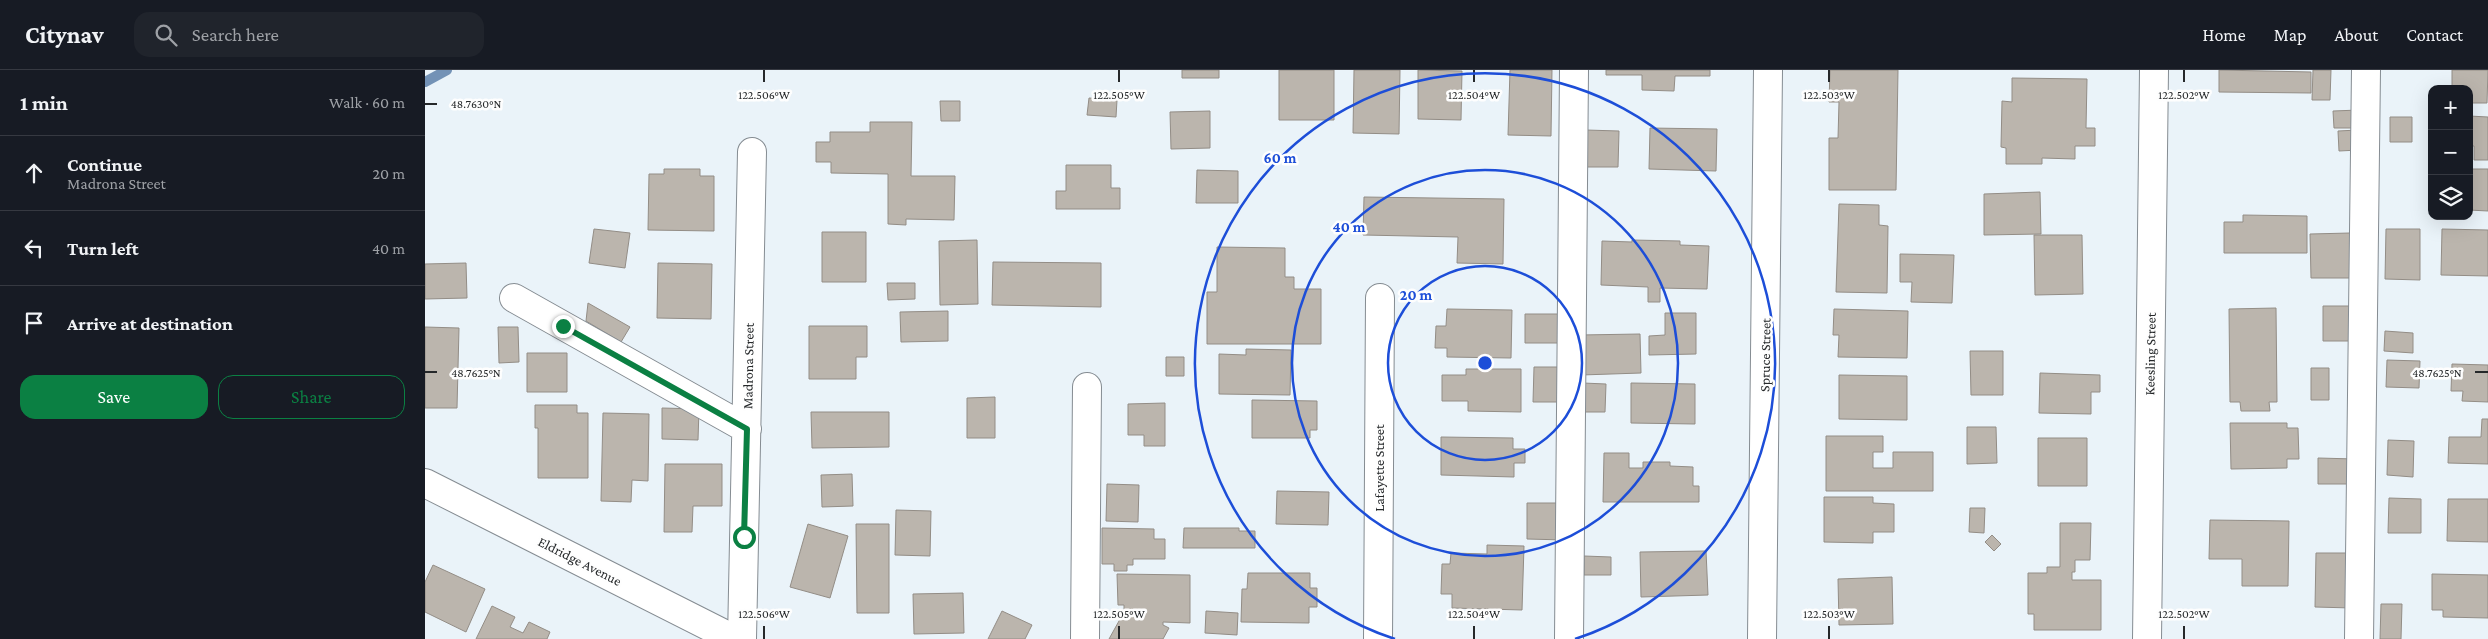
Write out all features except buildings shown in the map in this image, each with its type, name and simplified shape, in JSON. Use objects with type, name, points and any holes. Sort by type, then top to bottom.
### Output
[{"type":"street","points":[[1569,639],[1574,70]]},
{"type":"street","name":"Spruce Street","points":[[1762,639],[1768,70]]},
{"type":"street","name":"Keesling Street","points":[[2147,639],[2154,70]]},
{"type":"street","points":[[2359,639],[2366,70]]},
{"type":"street","name":"Madrona Street","points":[[742,639],[752,152]]},
{"type":"street","points":[[513,298],[747,429]]},
{"type":"street","name":"Lafayette Street","points":[[1378,639],[1380,298]]},
{"type":"street","points":[[1085,639],[1087,387]]},
{"type":"street","name":"Eldridge Avenue","points":[[425,483],[734,639]]},
{"type":"waterway","points":[[425,82],[447,70]]},
{"type":"route","points":[[563,326],[747,429],[744,537]]}]
